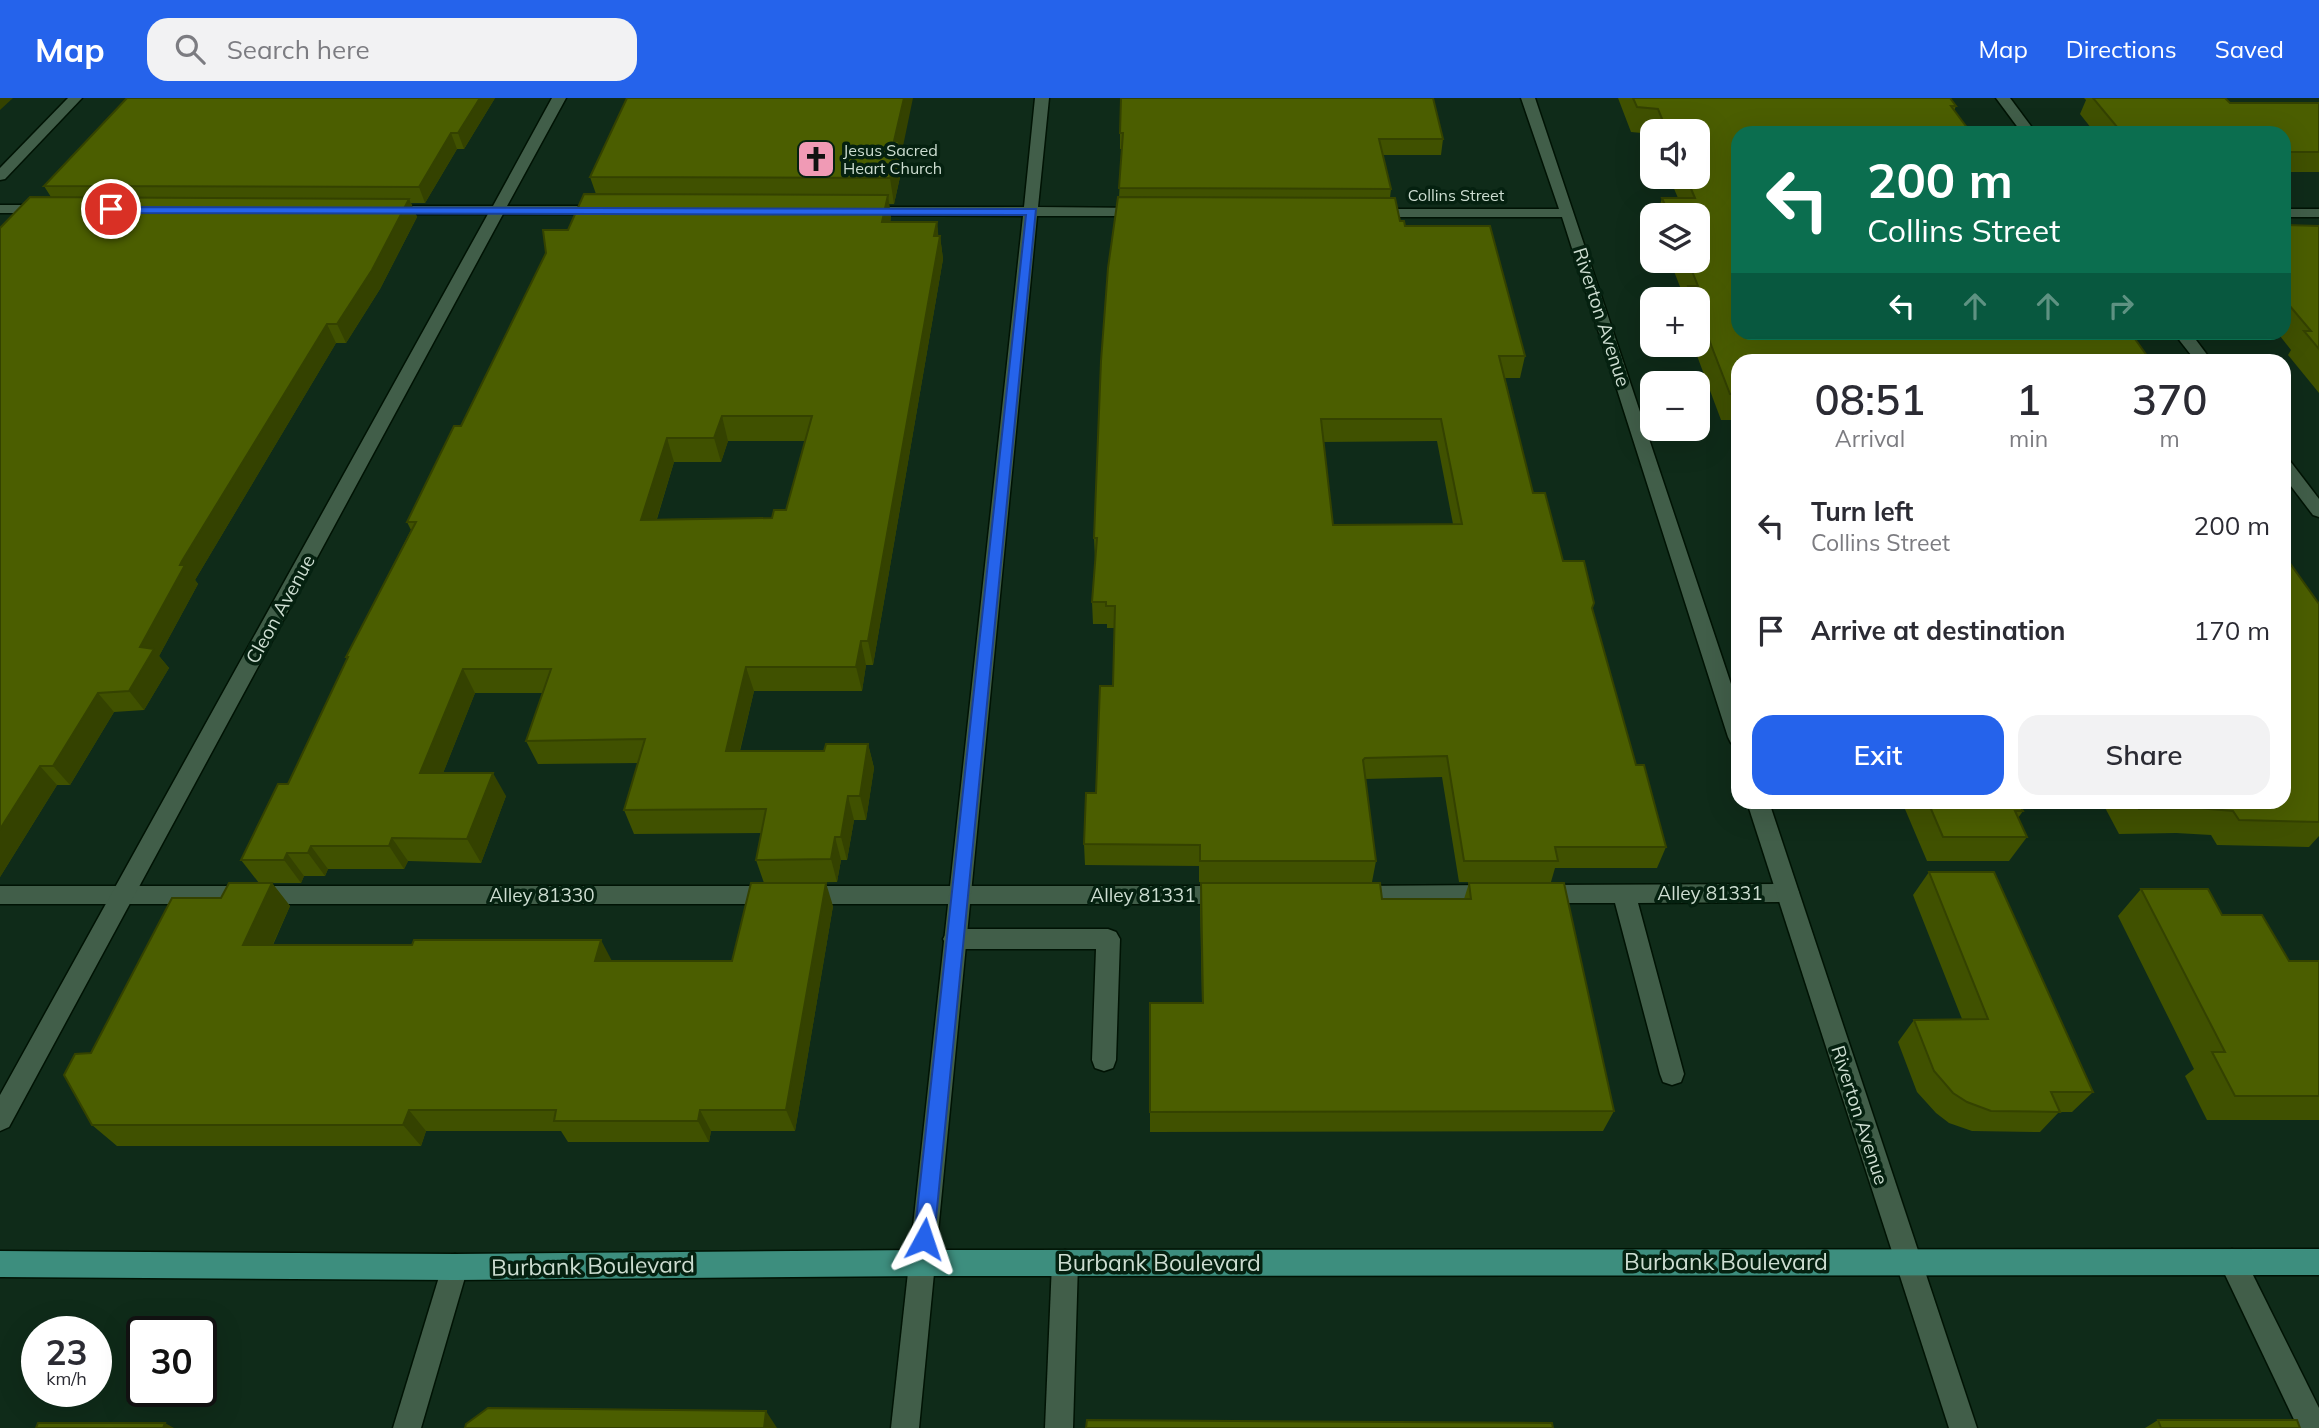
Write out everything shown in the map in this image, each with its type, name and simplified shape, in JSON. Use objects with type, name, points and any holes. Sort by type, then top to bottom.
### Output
[{"type":"main road","name":"Burbank Boulevard","points":[[0,1264],[455,1267],[922,1263],[2319,1262]]},
{"type":"street","points":[[0,176],[75,98]]},
{"type":"street","name":"Cleon Avenue","points":[[0,1119],[559,98]]},
{"type":"street","points":[[905,1428],[1042,98]]},
{"type":"street","name":"Riverton Avenue","points":[[1528,98],[1731,715]]},
{"type":"street","points":[[2003,98],[2024,126]]},
{"type":"street","points":[[0,209],[69,209]]},
{"type":"street","points":[[374,210],[621,210]]},
{"type":"street","points":[[854,211],[1156,212]]},
{"type":"street","name":"Collins Street","points":[[1362,212],[1568,213]]},
{"type":"street","points":[[2291,213],[2319,213]]},
{"type":"street","points":[[2187,340],[2198,354]]},
{"type":"street","points":[[2291,475],[2319,511]]},
{"type":"street","name":"Riverton Avenue","points":[[1760,809],[1963,1428]]},
{"type":"street","name":"Alley 81331","points":[[1333,895],[1788,893]]},
{"type":"street","points":[[1624,894],[1672,1074]]},
{"type":"street","name":"Alley 81330","points":[[0,895],[959,896]]},
{"type":"street","name":"Alley 81331","points":[[959,896],[1250,895]]},
{"type":"street","points":[[955,939],[1108,939],[1104,1060]]},
{"type":"street","points":[[2232,1262],[2310,1421]]},
{"type":"street","points":[[1059,1428],[1065,1263]]},
{"type":"street","points":[[407,1428],[455,1267]]},
{"type":"building","points":[[127,98],[480,98],[458,133],[451,133],[419,187],[44,186]]},
{"type":"building","points":[[627,98],[904,98],[894,141],[899,141],[890,178],[590,177]]},
{"type":"building","points":[[1121,98],[1433,98],[1443,139],[1379,139],[1391,189],[1119,188],[1123,133],[1120,133]]},
{"type":"building","points":[[1633,98],[1950,98],[1956,106],[1951,106],[1966,126],[1731,126],[1731,340],[2136,340],[2146,354],[1731,354],[1730,394],[1710,342],[1710,287],[1688,286],[1698,286],[1693,273],[1710,273],[1710,203],[1664,203],[1662,198],[1695,198],[1691,189],[1710,189],[1710,119],[1662,119],[1658,109],[1637,107]]},
{"type":"building","points":[[2093,98],[2225,98],[2230,103],[2319,103],[2319,152],[2291,152],[2291,126],[2116,126]]},
{"type":"building","points":[[584,194],[888,195],[882,222],[937,222],[934,236],[940,236],[868,641],[861,641],[856,667],[746,667],[726,751],[824,751],[826,744],[868,744],[860,796],[848,796],[841,837],[835,837],[831,859],[756,860],[766,809],[624,810],[645,739],[526,741],[551,669],[463,669],[420,773],[493,773],[467,839],[392,838],[389,846],[311,846],[308,853],[287,853],[284,860],[241,860],[278,784],[288,784],[346,657],[416,522],[407,522],[454,426],[461,426],[546,253],[543,230],[568,230]],"holes":[[[722,416],[812,416],[786,510],[774,510],[772,518],[641,520],[667,438],[714,438]]]},
{"type":"building","points":[[30,197],[409,199],[372,270],[337,324],[327,324],[182,561],[180,565],[185,565],[140,647],[154,649],[129,691],[98,693],[53,766],[40,766],[0,829],[0,228]]},
{"type":"building","points":[[1118,197],[1395,198],[1400,221],[1404,221],[1405,226],[1490,226],[1525,356],[1499,356],[1533,493],[1545,493],[1563,561],[1584,561],[1594,603],[1592,608],[1636,765],[1644,765],[1666,847],[1555,847],[1558,861],[1464,861],[1447,756],[1363,760],[1376,861],[1200,861],[1200,845],[1084,844],[1086,793],[1096,793],[1100,686],[1113,686],[1115,606],[1106,606],[1106,602],[1092,602],[1097,538],[1094,538],[1101,361],[1108,268]],"holes":[[[1321,419],[1441,419],[1462,524],[1333,525]]]},
{"type":"building","points":[[2291,225],[2319,226],[2319,349],[2304,331],[2311,331],[2291,307]]},
{"type":"building","points":[[2291,565],[2319,604],[2319,822],[2239,820],[2233,811],[2210,809],[2291,809]]},
{"type":"building","points":[[1931,809],[2023,811],[2015,811],[2027,837],[1943,837]]},
{"type":"building","points":[[1929,872],[1994,872],[2093,1092],[2051,1092],[2060,1112],[1991,1111],[1967,1102],[1953,1093],[1934,1071],[1914,1020],[1988,1019]]},
{"type":"building","points":[[229,883],[272,883],[243,945],[412,945],[414,940],[601,940],[595,961],[732,961],[751,883],[826,883],[786,1110],[700,1110],[698,1121],[554,1121],[556,1110],[409,1110],[403,1125],[92,1125],[64,1075],[75,1054],[91,1053],[172,898],[221,898]]},
{"type":"building","points":[[1201,883],[1380,883],[1382,899],[1471,899],[1469,883],[1564,883],[1614,1111],[1150,1112],[1150,1003],[1203,1003]]},
{"type":"building","points":[[2141,889],[2208,889],[2222,915],[2262,915],[2289,961],[2319,961],[2319,1096],[2235,1096],[2212,1052],[2225,1052]]},
{"type":"building","points":[[488,1408],[766,1411],[764,1428],[465,1428],[466,1424]]},
{"type":"building","points":[[1087,1420],[1552,1423],[1553,1428],[1086,1428]]},
{"type":"building","points":[[2158,1420],[2297,1420],[2300,1428],[2161,1428]]},
{"type":"building","points":[[38,1423],[165,1423],[163,1428],[36,1428]]},
{"type":"place","name":"Jesus Sacred Heart Church","points":[[816,159]]},
{"type":"route","points":[[111,209],[1032,212],[924,1239]]}]
